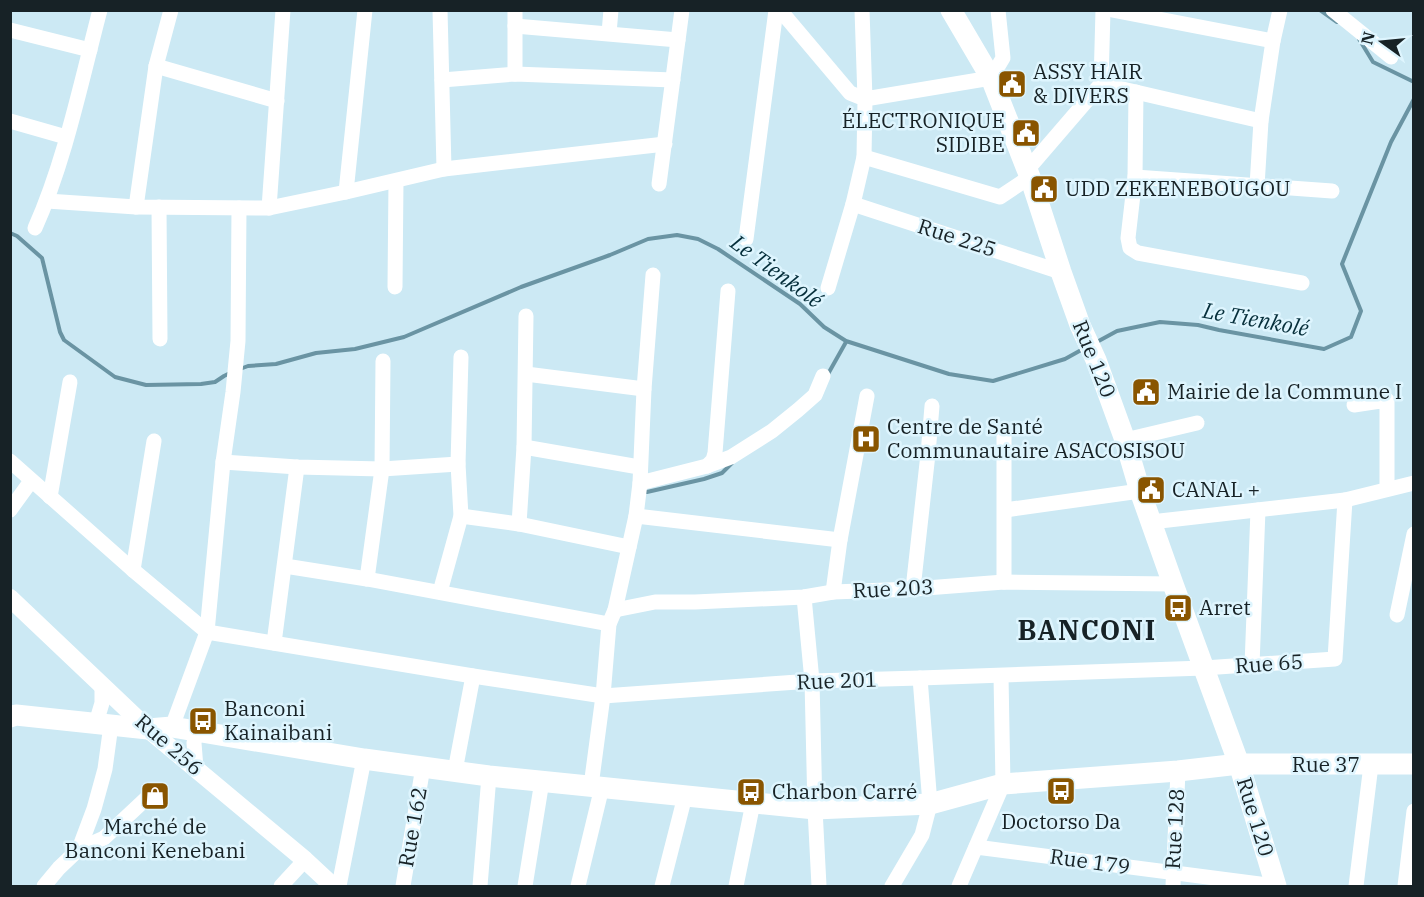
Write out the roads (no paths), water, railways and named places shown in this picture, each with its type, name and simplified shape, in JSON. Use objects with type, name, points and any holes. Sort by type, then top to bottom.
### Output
[{"type":"main road","name":"Rue 120","points":[[951,10],[991,78],[1029,173],[1060,272],[1096,360],[1125,440],[1140,491],[1239,764],[1276,886]]},
{"type":"main road","name":"Rue 37","points":[[10,717],[16,715],[148,729],[172,727],[364,759],[489,776],[815,809],[930,804],[1003,784],[1178,771],[1239,764],[1413,764]]},
{"type":"street","points":[[35,228],[47,201],[100,10]]},
{"type":"street","points":[[136,207],[156,66],[171,10]]},
{"type":"street","points":[[269,208],[283,10]]},
{"type":"street","points":[[346,192],[365,10]]},
{"type":"street","points":[[440,10],[444,169]]},
{"type":"street","points":[[609,33],[611,10]]},
{"type":"street","points":[[659,184],[682,10]]},
{"type":"street","points":[[778,10],[850,93],[865,99],[991,78],[1004,58],[998,10]]},
{"type":"street","points":[[746,239],[778,10]]},
{"type":"street","points":[[828,288],[853,204],[864,157],[862,10]]},
{"type":"street","points":[[864,157],[1000,196],[1029,173],[1101,84],[1104,10]]},
{"type":"street","points":[[1112,10],[1273,41]]},
{"type":"street","points":[[1257,186],[1260,121],[1280,10]]},
{"type":"street","points":[[1333,10],[1391,57]]},
{"type":"street","points":[[515,74],[515,18],[609,33],[678,40]]},
{"type":"street","points":[[10,30],[90,50]]},
{"type":"street","points":[[156,66],[276,101]]},
{"type":"street","points":[[442,80],[515,74],[673,80]]},
{"type":"street","points":[[1101,84],[1260,121]]},
{"type":"street","points":[[1136,92],[1135,177],[1128,238],[1130,248],[1138,253],[1302,283]]},
{"type":"street","points":[[10,121],[66,137]]},
{"type":"street","points":[[47,201],[136,207],[269,208],[444,169],[665,144]]},
{"type":"street","points":[[1135,177],[1332,191]]},
{"type":"street","points":[[395,287],[396,180]]},
{"type":"street","name":"Rue 225","points":[[853,204],[1060,272]]},
{"type":"street","points":[[159,207],[160,339]]},
{"type":"street","points":[[172,727],[207,633],[223,462],[238,341],[239,208]]},
{"type":"street","points":[[578,886],[597,786],[609,624],[615,610],[636,516],[653,274]]},
{"type":"street","points":[[707,466],[713,460],[715,453],[728,291]]},
{"type":"street","points":[[519,524],[525,447],[526,316]]},
{"type":"street","points":[[440,592],[461,516],[458,464],[461,357]]},
{"type":"street","points":[[367,579],[382,469],[383,361]]},
{"type":"street","points":[[526,374],[644,389]]},
{"type":"street","points":[[639,483],[707,466],[731,457],[772,431],[798,410],[815,395],[823,376]]},
{"type":"street","points":[[50,497],[70,382]]},
{"type":"street","points":[[833,592],[840,540],[867,396]]},
{"type":"street","points":[[1354,405],[1387,400],[1387,489]]},
{"type":"street","points":[[913,589],[932,406]]},
{"type":"street","points":[[1125,440],[1197,423]]},
{"type":"street","points":[[1004,431],[1004,582]]},
{"type":"street","points":[[133,570],[154,441]]},
{"type":"street","points":[[525,447],[639,467]]},
{"type":"street","points":[[10,462],[207,633]]},
{"type":"street","points":[[223,462],[382,469],[458,464]]},
{"type":"street","points":[[274,643],[297,467]]},
{"type":"street","points":[[10,510],[31,481]]},
{"type":"street","points":[[1151,522],[1345,500],[1413,483]]},
{"type":"street","points":[[1005,510],[1140,491]]},
{"type":"street","name":"Rue 65","points":[[1204,668],[1335,659],[1345,500]]},
{"type":"street","points":[[1252,665],[1258,510]]},
{"type":"street","points":[[461,516],[519,524],[629,547]]},
{"type":"street","points":[[636,516],[840,540]]},
{"type":"street","points":[[1397,615],[1413,534]]},
{"type":"street","points":[[285,566],[609,624]]},
{"type":"street","name":"Rue 203","points":[[615,610],[655,602],[804,597],[833,592],[1004,582],[1173,584]]},
{"type":"street","points":[[804,597],[812,681],[819,886]]},
{"type":"street","name":"Rue 256","points":[[10,598],[148,729],[305,860],[330,885]]},
{"type":"street","name":"Rue 201","points":[[207,633],[603,696],[812,681],[1204,668]]},
{"type":"street","points":[[455,771],[473,676]]},
{"type":"street","points":[[961,886],[1003,784],[1001,676]]},
{"type":"street","points":[[892,886],[922,835],[930,804],[920,678]]},
{"type":"street","points":[[79,849],[94,809],[105,769],[102,685]]},
{"type":"street","points":[[196,731],[194,743],[196,768]]},
{"type":"street","points":[[330,885],[364,759]]},
{"type":"street","points":[[1356,886],[1371,765]]},
{"type":"street","name":"Rue 162","points":[[403,886],[423,767]]},
{"type":"street","name":"Rue 128","points":[[1173,880],[1178,771]]},
{"type":"street","points":[[480,886],[489,776]]},
{"type":"street","points":[[525,886],[542,781]]},
{"type":"street","points":[[44,886],[79,849],[104,838],[150,795]]},
{"type":"street","points":[[662,886],[686,795]]},
{"type":"street","points":[[736,886],[753,803]]},
{"type":"street","points":[[1406,886],[1413,811]]},
{"type":"street","name":"Rue 179","points":[[976,847],[1173,880],[1276,886]]},
{"type":"street","points":[[281,886],[305,860]]},
{"type":"waterway","points":[[1320,10],[1337,22]]},
{"type":"waterway","points":[[1359,39],[1373,62],[1414,82]]},
{"type":"waterway","name":"Le Tienkolé","points":[[1095,343],[1117,331],[1160,322],[1198,325],[1324,349],[1351,337],[1361,311],[1342,264],[1391,142],[1414,99]]},
{"type":"waterway","name":"Le Tienkolé","points":[[10,233],[17,236],[42,258],[64,340],[115,377],[146,385],[201,384],[215,382],[230,373]]},
{"type":"waterway","name":"Le Tienkolé","points":[[240,369],[248,366],[276,364],[316,353],[355,349],[404,337],[521,287],[648,239],[677,235],[698,239],[718,249],[800,304],[824,327],[846,341],[949,374],[993,381],[1065,359],[1083,349]]},
{"type":"waterway","points":[[828,374],[846,342]]},
{"type":"waterway","points":[[647,492],[722,473],[732,463]]},
{"type":"place","name":"ASSY HAIR & DIVERS","points":[[1012,84]]},
{"type":"place","name":"ÉLECTRONIQUE SIDIBE","points":[[1026,133]]},
{"type":"place","name":"UDD ZEKENEBOUGOU","points":[[1044,189]]},
{"type":"place","name":"Mairie de la Commune I","points":[[1146,392]]},
{"type":"place","name":"Centre de Santé Communautaire ASACOSISOU","points":[[866,439]]},
{"type":"place","name":"CANAL +","points":[[1151,490]]},
{"type":"place","name":"Arret","points":[[1178,608]]},
{"type":"place","name":"Banconi Kainaibani","points":[[203,721]]},
{"type":"place","name":"Doctorso Da","points":[[1061,791]]},
{"type":"place","name":"Charbon Carré","points":[[751,792]]},
{"type":"place","name":"Marché de Banconi Kenebani","points":[[155,796]]},
{"type":"district","name":"BANCONI","points":[[1087,631]]}]
